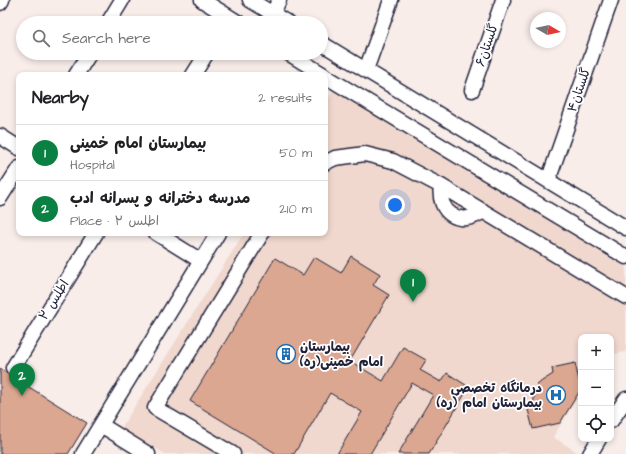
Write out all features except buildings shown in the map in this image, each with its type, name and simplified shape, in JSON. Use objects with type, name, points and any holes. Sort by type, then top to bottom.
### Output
[{"type":"street","points":[[112,16],[122,0]]},
{"type":"street","points":[[202,0],[224,16]]},
{"type":"street","points":[[250,0],[268,16]]},
{"type":"street","points":[[271,16],[279,0]]},
{"type":"street","points":[[366,70],[391,0]]},
{"type":"street","name":"گلستان۶","points":[[472,90],[503,0]]},
{"type":"street","name":"گلستان۴","points":[[548,181],[611,0]]},
{"type":"street","points":[[328,47],[626,228]]},
{"type":"street","points":[[78,72],[86,60]]},
{"type":"street","points":[[195,72],[203,60]]},
{"type":"street","points":[[299,60],[317,72]]},
{"type":"street","points":[[328,79],[626,257]]},
{"type":"street","points":[[0,136],[16,146]]},
{"type":"street","points":[[328,162],[335,158],[365,154],[393,161],[441,186],[626,297]]},
{"type":"street","points":[[0,198],[16,173]]},
{"type":"street","points":[[441,186],[441,203],[445,210],[452,216],[468,219],[483,211]]},
{"type":"street","name":"اطلس ۲","points":[[13,368],[94,236]]},
{"type":"street","points":[[161,236],[201,261]]},
{"type":"street","points":[[83,454],[216,236]]},
{"type":"street","points":[[233,454],[155,408],[260,236]]},
{"type":"street","points":[[614,417],[626,399]]},
{"type":"street","points":[[101,425],[148,454]]},
{"type":"street","points":[[590,454],[597,442]]},
{"type":"shaded area","points":[[334,90],[626,267],[625,352],[614,354],[614,334],[578,334],[578,396],[553,437],[577,452],[575,454],[165,454],[121,428],[242,236],[328,236],[328,99]]},
{"type":"place","name":"بیمارستان امام خمینی","points":[[413,302]]},
{"type":"place","name":"بیمارستان امام خمینی(ره)","points":[[286,354]]},
{"type":"place","name":"درمانگاه تخصصی بیمارستان امام (ره)","points":[[556,395]]},
{"type":"place","name":"مدرسه دخترانه و پسرانه ادب","points":[[22,396]]}]
